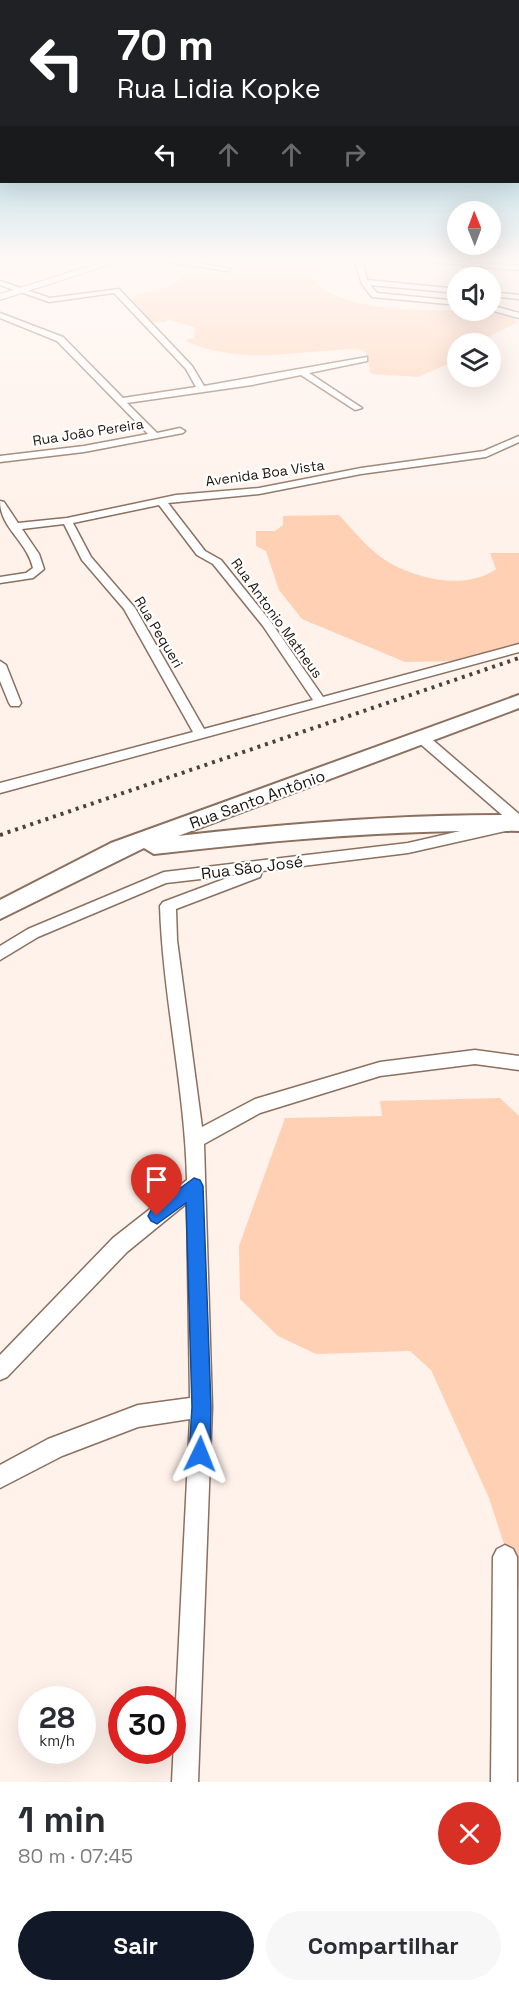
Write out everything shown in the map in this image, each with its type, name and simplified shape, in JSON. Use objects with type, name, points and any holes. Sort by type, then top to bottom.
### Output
[{"type":"main road","name":"Rua Santo Antônio","points":[[0,910],[120,849],[519,701]]},
{"type":"main road","name":"Rua São José","points":[[120,849],[244,836],[451,822],[519,822]]},
{"type":"street","points":[[64,343],[155,436]]},
{"type":"street","points":[[165,343],[189,368],[202,390]]},
{"type":"street","points":[[120,401],[304,373],[364,359]]},
{"type":"street","points":[[304,373],[358,408]]},
{"type":"street","name":"Rua João Pereira","points":[[0,459],[84,449],[180,431]]},
{"type":"street","name":"Avenida Boa Vista","points":[[13,528],[67,521],[162,501],[259,491],[361,471],[476,456],[519,439]]},
{"type":"street","name":"Rua Antonio Matheus","points":[[162,501],[201,553],[217,562],[253,606],[320,701]]},
{"type":"street","points":[[0,504],[13,528],[38,560],[39,569],[28,576],[0,580]]},
{"type":"street","name":"Rua Pequeri","points":[[67,521],[86,558],[129,608],[200,733]]},
{"type":"street","points":[[0,788],[519,648]]},
{"type":"street","points":[[0,665],[15,703]]},
{"type":"street","points":[[422,738],[519,822]]},
{"type":"street","name":"Rua São José","points":[[0,954],[33,933],[164,878],[408,848],[519,822]]},
{"type":"street","points":[[185,1782],[201,1407],[194,1186],[195,1140],[169,940],[168,906],[279,864]]},
{"type":"street","points":[[195,1140],[255,1107],[380,1069],[475,1057],[519,1063]]},
{"type":"street","points":[[0,1370],[120,1245],[194,1186]]},
{"type":"street","points":[[0,1478],[56,1447],[138,1416],[201,1407]]},
{"type":"street","points":[[504,1782],[505,1557]]},
{"type":"shaded area","points":[[191,343],[447,343],[447,364],[418,377],[371,374],[366,352],[358,349],[272,355],[230,353]]},
{"type":"shaded area","points":[[339,515],[379,556],[397,567],[425,577],[455,581],[470,580],[496,569],[490,553],[519,553],[519,647],[460,661],[405,662],[302,619],[279,590],[266,551],[256,546],[256,531],[275,531],[283,525],[283,516]]},
{"type":"shaded area","points":[[500,1098],[519,1116],[519,1590],[489,1498],[431,1370],[410,1351],[316,1354],[278,1336],[240,1299],[239,1246],[285,1118],[382,1116],[380,1101]]},
{"type":"railway","points":[[0,835],[519,658]]},
{"type":"route","points":[[157,1216],[194,1186],[201,1407],[200,1454]]}]
